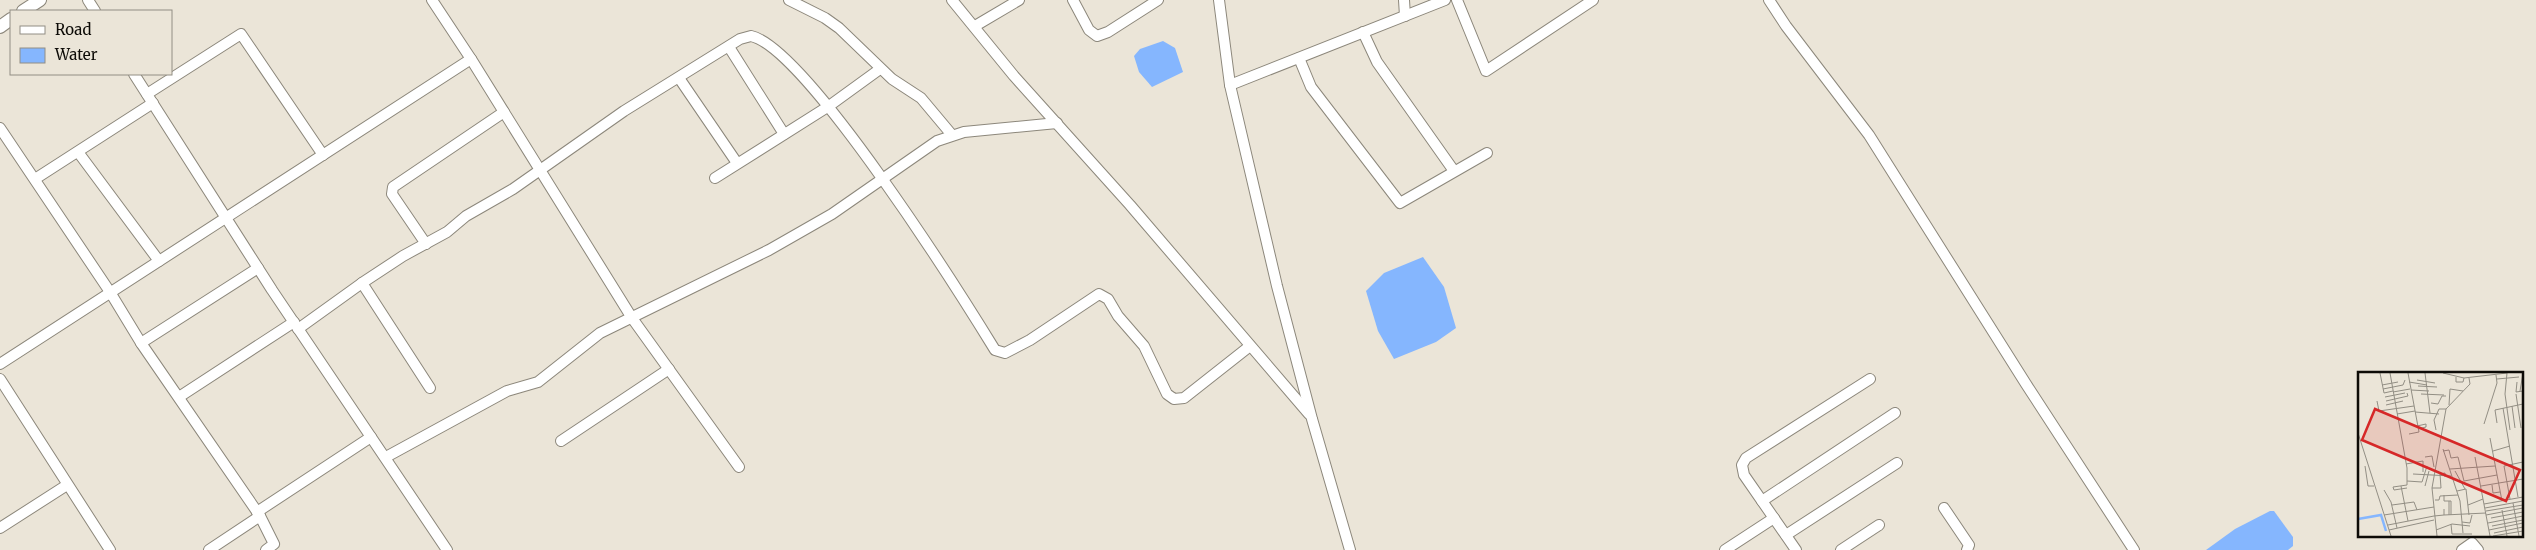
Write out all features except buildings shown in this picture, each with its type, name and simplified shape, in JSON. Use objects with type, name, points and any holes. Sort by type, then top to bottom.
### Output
[{"type":"street","points":[[25,10],[40,0]]},
{"type":"street","points":[[432,0],[471,59],[632,318],[739,467]]},
{"type":"street","points":[[789,0],[825,18],[839,28],[880,69],[921,98],[952,135]]},
{"type":"street","points":[[952,0],[1014,76],[1057,123],[1312,419]]},
{"type":"street","points":[[975,26],[1019,0]]},
{"type":"street","points":[[1073,0],[1089,30],[1097,36],[1108,32],[1158,0]]},
{"type":"street","points":[[1219,0],[1230,85],[1277,286],[1312,419],[1350,550]]},
{"type":"street","points":[[1404,0],[1405,16]]},
{"type":"street","points":[[1230,85],[1445,0]]},
{"type":"street","points":[[1457,0],[1486,71],[1593,0]]},
{"type":"street","points":[[1769,0],[1786,26],[1869,135],[2026,384],[2134,550]]},
{"type":"street","points":[[1363,32],[1377,62],[1454,171]]},
{"type":"street","points":[[35,179],[78,152],[241,34],[324,155]]},
{"type":"street","points":[[179,397],[296,326],[403,256],[447,232],[466,216],[513,189],[624,111],[746,36],[760,38],[772,47],[829,106],[882,180],[995,350],[1004,353],[1030,340],[1099,294],[1108,299],[1118,316],[1144,346],[1167,394],[1174,399],[1184,398],[1250,346]]},
{"type":"street","points":[[729,47],[784,134]]},
{"type":"street","points":[[1299,58],[1311,88],[1400,203],[1487,153]]},
{"type":"street","points":[[0,364],[471,59]]},
{"type":"street","points":[[715,178],[829,106],[880,69]]},
{"type":"street","points":[[135,75],[296,326],[371,437],[386,456],[447,550]]},
{"type":"street","points":[[679,78],[737,163]]},
{"type":"street","points":[[426,244],[392,194],[393,187],[504,112]]},
{"type":"street","points":[[386,456],[507,391],[538,382],[594,337],[768,250],[832,214],[937,141],[952,135],[1057,123]]},
{"type":"street","points":[[0,128],[110,292],[141,343],[258,514],[274,544],[266,550]]},
{"type":"street","points":[[78,152],[159,261]]},
{"type":"street","points":[[141,343],[258,268]]},
{"type":"street","points":[[362,283],[430,388]]},
{"type":"street","points":[[561,441],[669,370]]},
{"type":"street","points":[[0,379],[110,550]]},
{"type":"street","points":[[1796,550],[1744,475],[1742,465],[1746,458],[1870,379]]},
{"type":"street","points":[[1762,501],[1895,414]]},
{"type":"street","points":[[209,550],[371,437]]},
{"type":"street","points":[[1786,535],[1897,463]]},
{"type":"street","points":[[0,528],[67,485]]},
{"type":"street","points":[[1944,508],[1969,545],[1967,550]]},
{"type":"street","points":[[1725,550],[1774,518]]},
{"type":"street","points":[[1840,550],[1879,525]]},
{"type":"street","points":[[2462,550],[2472,543],[2478,550]]},
{"type":"water","points":[[1163,41],[1175,48],[1183,72],[1152,87],[1139,72],[1134,56],[1140,49]]},
{"type":"water","points":[[1423,257],[1444,287],[1456,328],[1436,342],[1394,359],[1378,331],[1366,291],[1384,273]]},
{"type":"water","points":[[2270,511],[2274,511],[2293,537],[2293,546],[2288,550],[2206,550],[2235,529]]}]
